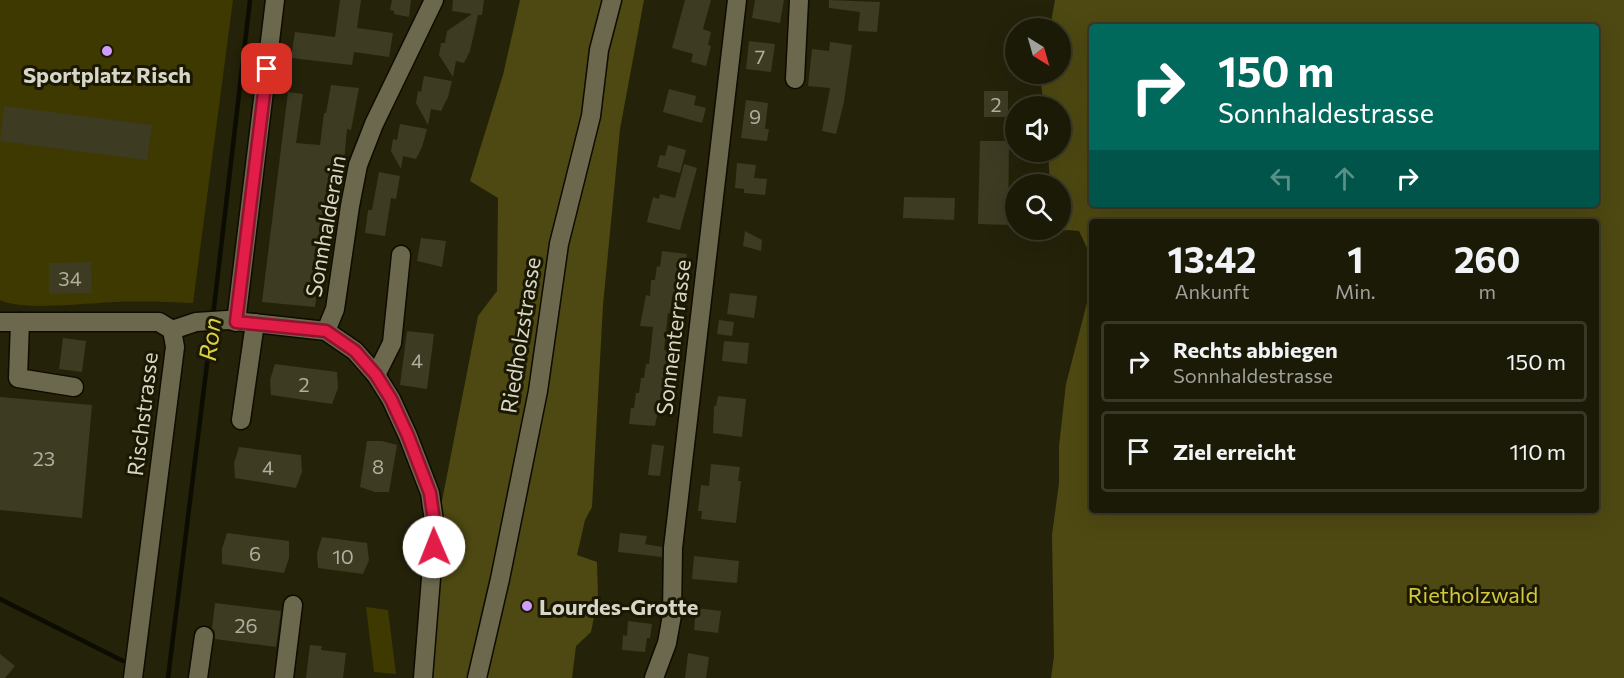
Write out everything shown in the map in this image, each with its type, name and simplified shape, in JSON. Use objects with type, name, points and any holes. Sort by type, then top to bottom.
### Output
[{"type":"street","points":[[241,420],[239,322],[275,0]]},
{"type":"street","name":"Sonnhalderain","points":[[326,331],[335,309],[358,165],[374,124],[434,0]]},
{"type":"street","name":"Riedholzstrasse","points":[[477,678],[500,579],[538,391],[559,244],[591,116],[599,50],[612,0]]},
{"type":"street","name":"Sonnenterrasse","points":[[654,678],[667,643],[672,615],[673,548],[737,0]]},
{"type":"street","points":[[795,79],[799,0]]},
{"type":"street","points":[[376,375],[392,343],[401,255]]},
{"type":"street","name":"Rischstrasse","points":[[0,322],[159,322],[172,330],[175,347],[146,524],[133,678]]},
{"type":"street","points":[[20,322],[18,378],[74,387]]},
{"type":"street","points":[[172,330],[196,322],[239,322],[326,331],[355,351],[376,375],[391,399],[408,436],[430,493],[435,528],[423,678]]},
{"type":"street","points":[[284,678],[293,605]]},
{"type":"street","points":[[198,678],[204,636]]},
{"type":"shaded area","points":[[0,0],[233,0],[193,303],[125,302],[38,306],[0,300]]},
{"type":"shaded area","points":[[366,607],[388,610],[396,674],[374,672]]},
{"type":"green space","points":[[520,0],[644,0],[620,129],[603,305],[592,507],[585,520],[577,555],[597,562],[598,596],[591,632],[576,646],[572,678],[424,678],[441,506],[478,316],[497,291],[498,198],[470,181],[503,75]]},
{"type":"green space","name":"Rietholzwald","points":[[1055,0],[1624,0],[1624,678],[1051,678],[1054,656],[1052,535],[1059,483],[1059,446],[1066,384],[1089,295],[1089,513],[1599,513],[1599,219],[1089,219],[1089,277],[1087,248],[1079,231],[1071,230],[1071,174],[1049,174],[1049,162],[1071,162],[1071,96],[1043,96],[1041,84],[1071,84],[1071,18],[1052,18]]},
{"type":"building","points":[[340,0],[361,0],[357,28],[393,33],[389,57],[354,52],[352,65],[291,58],[295,32],[335,37]]},
{"type":"building","points":[[392,0],[411,0],[409,17],[394,14],[394,11],[390,10]]},
{"type":"building","points":[[453,0],[484,0],[482,15],[478,15],[470,51],[464,63],[456,61],[453,77],[439,55],[441,43],[445,43],[447,31],[472,14],[452,11]]},
{"type":"building","points":[[685,0],[711,0],[703,29],[711,32],[708,45],[711,46],[706,66],[691,62],[693,54],[672,48]]},
{"type":"building","points":[[755,0],[784,0],[780,23],[752,18]]},
{"type":"building","points":[[829,0],[880,2],[877,32],[858,31],[860,12],[829,8]]},
{"type":"building","points":[[749,41],[775,44],[771,72],[746,69]]},
{"type":"building","points":[[830,42],[852,45],[844,102],[836,134],[822,131],[830,88],[808,86],[812,49],[829,51]]},
{"type":"building","points":[[424,76],[452,81],[441,111],[431,109],[428,125],[416,103]]},
{"type":"building","points":[[331,85],[359,88],[351,130],[347,129],[344,162],[342,162],[341,176],[339,176],[338,190],[335,190],[322,279],[320,279],[315,307],[262,302],[288,92],[303,94],[296,143],[320,145],[324,113],[326,113]]},
{"type":"building","points":[[669,89],[696,96],[694,105],[706,108],[702,123],[663,112]]},
{"type":"building","points":[[984,91],[1008,91],[1008,96],[1005,96],[1005,117],[984,117]]},
{"type":"building","points":[[746,100],[768,103],[765,129],[769,129],[767,141],[741,138]]},
{"type":"building","points":[[4,106],[152,125],[147,160],[0,141]]},
{"type":"building","points":[[400,124],[427,129],[416,159],[403,156],[401,169],[391,151],[393,139],[397,140]]},
{"type":"building","points":[[980,141],[1005,141],[1005,162],[1009,162],[1009,174],[1005,174],[1005,225],[978,224]]},
{"type":"building","points":[[668,145],[686,150],[680,173],[657,167],[660,155],[665,156]]},
{"type":"building","points":[[737,163],[756,165],[754,178],[767,179],[765,195],[744,193],[744,189],[735,188]]},
{"type":"building","points":[[684,164],[697,168],[680,230],[647,222],[653,197],[659,199],[660,194],[675,198]]},
{"type":"building","points":[[379,172],[400,176],[396,199],[391,198],[385,236],[365,233],[368,210],[372,210]]},
{"type":"building","points":[[904,197],[955,198],[954,220],[903,218]]},
{"type":"building","points":[[745,231],[762,240],[761,251],[743,246]]},
{"type":"building","points":[[421,238],[446,241],[442,267],[417,261]]},
{"type":"building","points":[[662,251],[687,254],[681,283],[678,283],[676,298],[672,298],[670,313],[668,313],[664,350],[676,351],[675,367],[672,367],[670,381],[667,381],[665,396],[661,396],[655,426],[629,424],[631,408],[634,408],[636,393],[639,393],[641,378],[644,378],[646,364],[649,364],[653,327],[640,326],[646,295],[650,296],[651,280],[655,280],[657,266],[660,267]]},
{"type":"building","points":[[91,262],[92,293],[49,294],[49,263]]},
{"type":"building","points":[[730,293],[757,296],[754,318],[727,314]]},
{"type":"building","points":[[719,320],[734,322],[732,336],[717,334]]},
{"type":"building","points":[[407,331],[434,334],[427,389],[400,385]]},
{"type":"building","points":[[63,338],[86,341],[82,372],[59,369]]},
{"type":"building","points":[[724,341],[749,343],[747,364],[722,361]]},
{"type":"building","points":[[275,364],[337,372],[338,388],[332,404],[271,395],[270,380]]},
{"type":"building","points":[[718,396],[746,399],[742,437],[713,433],[714,406],[716,406]]},
{"type":"building","points":[[0,397],[92,405],[82,518],[0,510]]},
{"type":"building","points":[[367,441],[382,441],[397,445],[389,492],[375,492],[360,487]]},
{"type":"building","points":[[652,444],[664,446],[660,476],[648,475]]},
{"type":"building","points":[[239,447],[301,455],[302,472],[296,488],[235,478],[234,463]]},
{"type":"building","points":[[711,464],[740,467],[738,481],[741,481],[736,523],[701,519],[702,511],[698,511],[701,485],[709,486]]},
{"type":"building","points":[[227,533],[289,541],[289,558],[284,573],[222,564],[222,549]]},
{"type":"building","points":[[620,533],[647,536],[645,544],[662,547],[662,557],[618,552]]},
{"type":"building","points":[[322,537],[367,543],[369,560],[363,574],[318,568],[317,553]]},
{"type":"building","points":[[694,556],[739,561],[737,583],[692,579]]},
{"type":"building","points":[[215,603],[281,611],[276,647],[215,639],[215,632],[212,628]]},
{"type":"building","points":[[696,608],[721,611],[718,633],[694,630]]},
{"type":"building","points":[[628,621],[652,624],[645,652],[622,650],[623,635],[627,636]]},
{"type":"building","points":[[310,645],[322,646],[321,650],[346,653],[343,678],[306,678]]},
{"type":"building","points":[[688,653],[709,657],[706,678],[685,678]]},
{"type":"building","points":[[0,654],[15,666],[5,678],[0,678]]},
{"type":"waterway","name":"Ron","points":[[213,316],[250,0]]},
{"type":"waterway","name":"Ron","points":[[168,678],[212,324]]},
{"type":"waterway","points":[[0,599],[123,661]]},
{"type":"place","name":"Sportplatz Risch","points":[[107,51]]},
{"type":"place","name":"Lourdes-Grotte","points":[[527,606]]},
{"type":"route","points":[[267,69],[236,322],[326,331],[355,351],[376,375],[391,399],[408,436],[430,493],[435,528],[434,547]]}]
